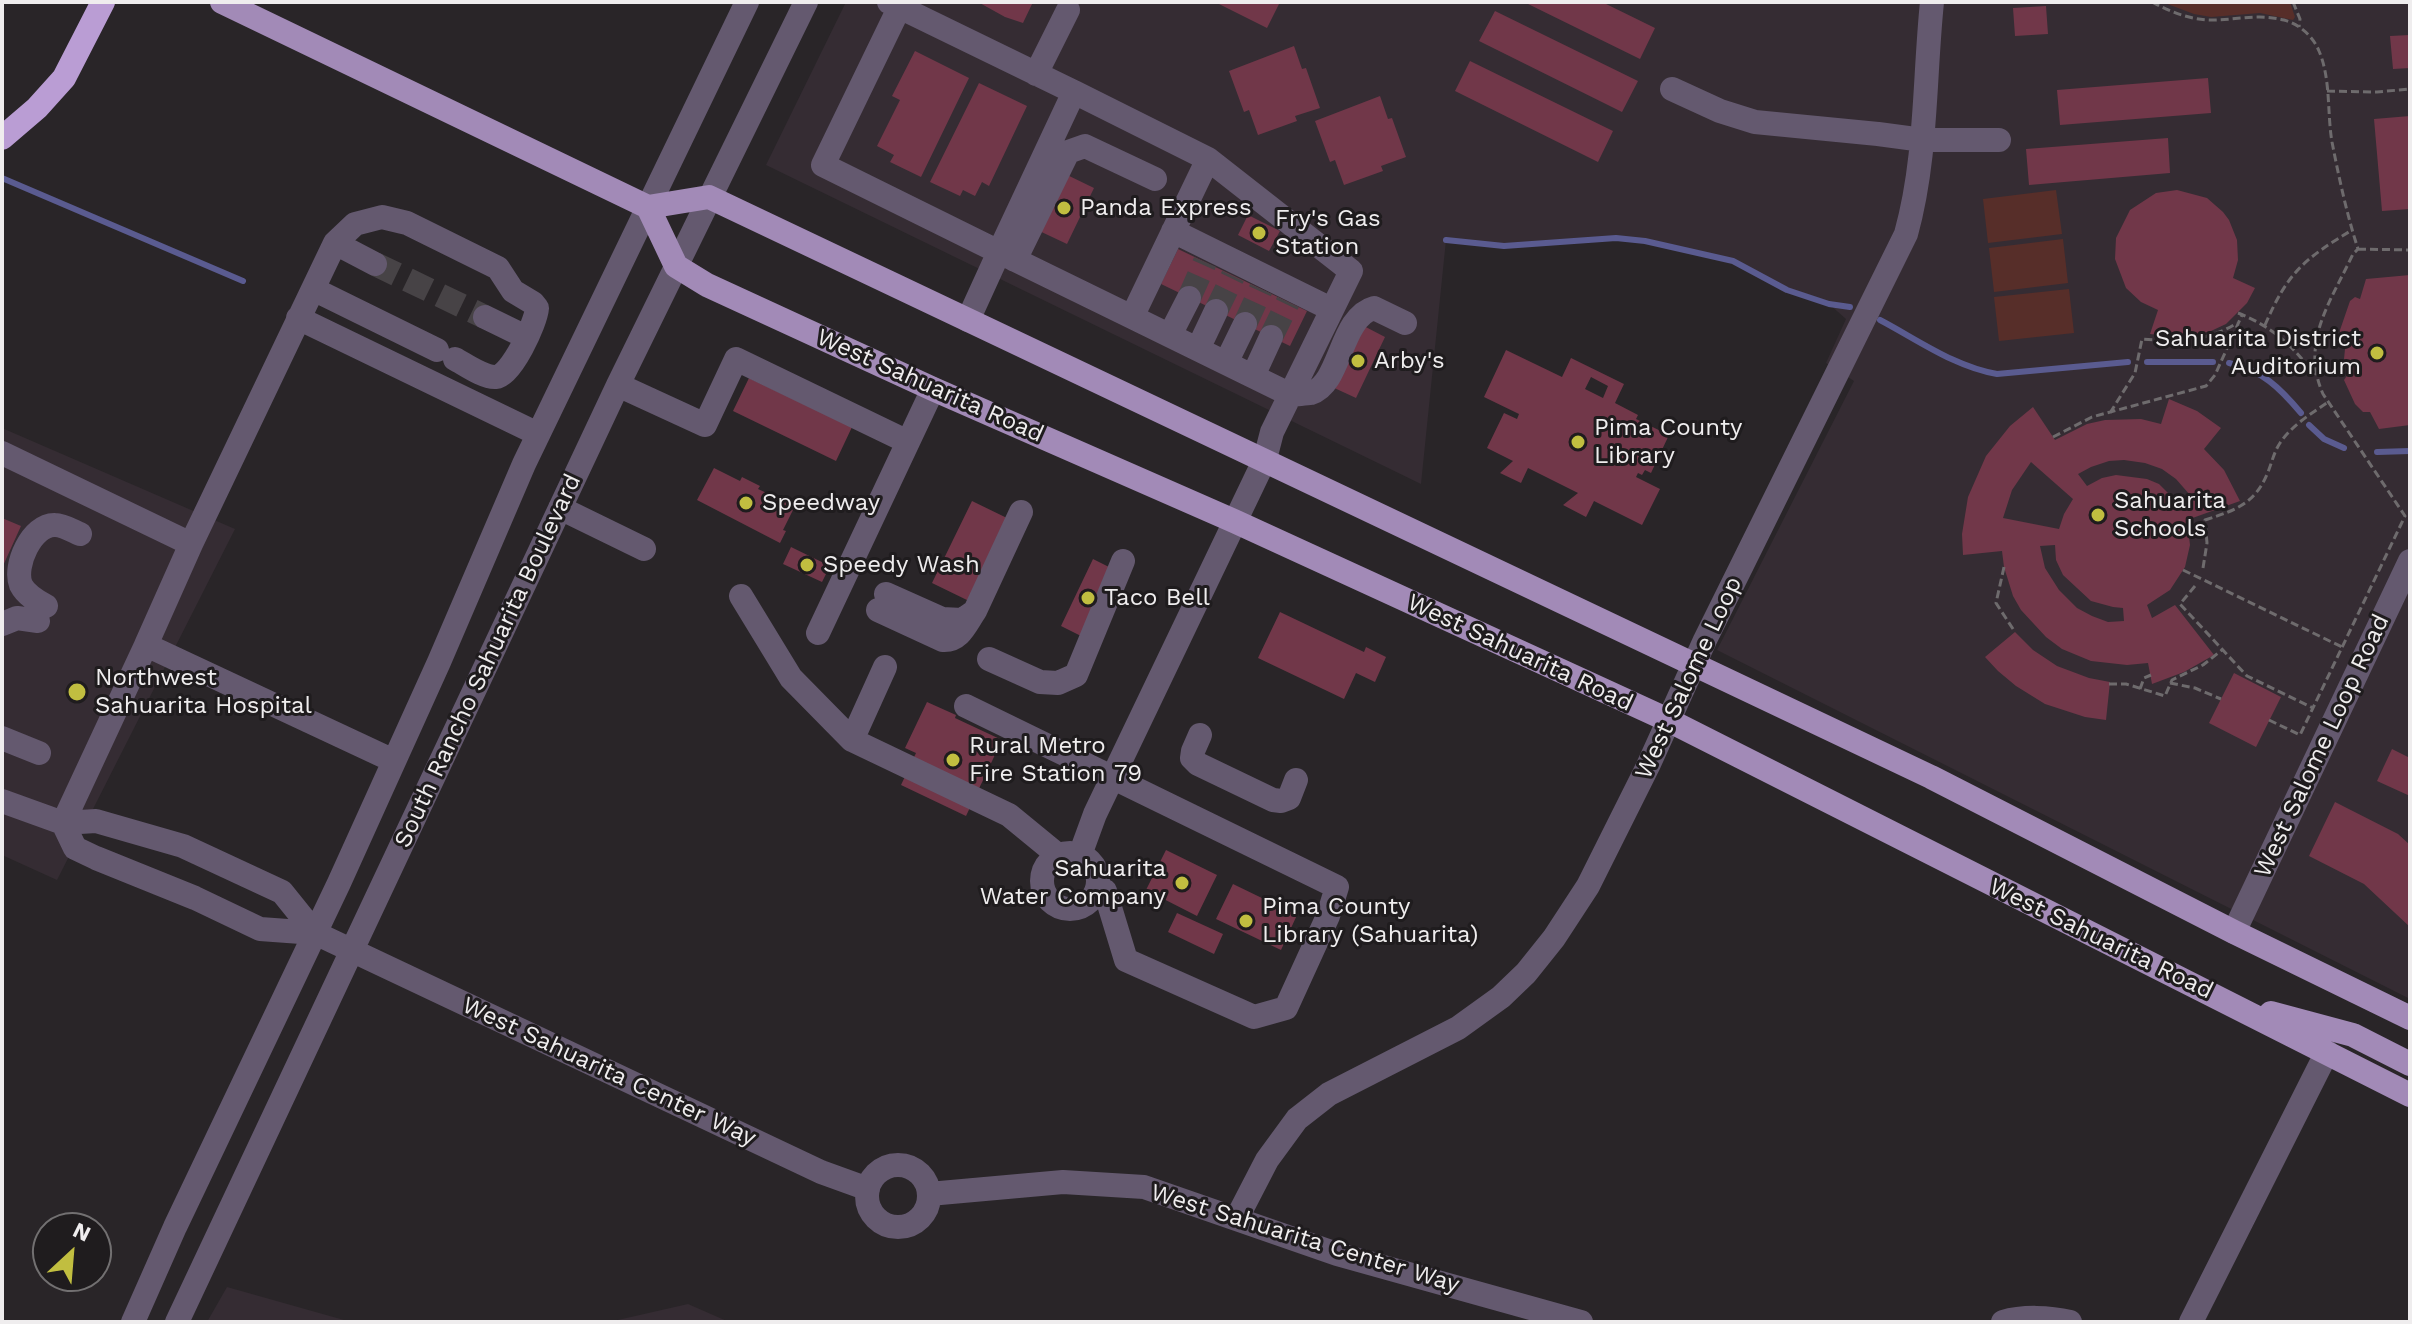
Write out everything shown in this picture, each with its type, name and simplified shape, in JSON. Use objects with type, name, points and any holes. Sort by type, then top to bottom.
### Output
[{"type":"highway","points":[[2,138],[37,108],[64,78],[103,2]]},
{"type":"main road","points":[[222,2],[648,207],[709,197],[1931,777],[2410,1018]]},
{"type":"main road","points":[[648,207],[676,266]]},
{"type":"main road","name":"West Sahuarita Road","points":[[676,266],[707,285],[933,389],[1234,521],[1668,720],[2410,1095]]},
{"type":"main road","points":[[2234,1005],[2353,1035],[2410,1064]]},
{"type":"street","name":"South Rancho Sahuarita Boulevard","points":[[133,1322],[394,761],[538,434],[747,2]]},
{"type":"street","name":"South Rancho Sahuarita Boulevard","points":[[177,1322],[618,385],[806,2]]},
{"type":"street","name":"West Salome Loop","points":[[1237,1218],[1267,1160],[1297,1119],[1329,1094],[1458,1028],[1501,997],[1526,973],[1554,938],[1588,886],[1648,766],[1693,664],[1906,234],[1915,201],[1923,140],[1932,2]]},
{"type":"street","points":[[741,596],[791,678],[852,740],[1009,815],[1069,855],[1094,866],[1098,875],[1097,891],[1090,902],[1073,910],[1064,909],[1048,899],[1044,891],[1043,873],[1047,865],[1069,855],[1113,779],[1265,459],[1272,432],[1291,395],[1331,309],[1351,271],[1208,159],[897,4],[823,165],[1291,395],[1312,393],[1324,385],[1364,311],[1374,308],[1405,323]]},
{"type":"street","points":[[1036,74],[1068,10]]},
{"type":"street","points":[[1672,89],[1720,111],[1755,122],[1923,140],[1999,140]]},
{"type":"street","points":[[1007,256],[1074,92]]},
{"type":"street","points":[[968,320],[1068,152],[1085,146],[1155,179]]},
{"type":"street","points":[[1132,317],[1208,159]]},
{"type":"street","points":[[63,823],[191,544],[335,243],[355,224],[382,217],[407,223],[498,268],[513,291],[537,308],[535,320],[510,370],[501,377],[492,378],[313,289]]},
{"type":"street","points":[[1173,231],[1208,256],[1291,296],[1331,309]]},
{"type":"street","points":[[335,243],[375,264]]},
{"type":"street","points":[[1170,335],[1189,298]]},
{"type":"street","points":[[1198,349],[1216,311]]},
{"type":"street","points":[[485,317],[526,337]]},
{"type":"street","points":[[298,318],[538,434]]},
{"type":"street","points":[[1226,363],[1245,324]]},
{"type":"street","points":[[1253,376],[1271,337]]},
{"type":"street","points":[[618,385],[705,425],[736,359],[908,442]]},
{"type":"street","points":[[818,633],[933,389]]},
{"type":"street","points":[[2,453],[191,544]]},
{"type":"street","points":[[560,508],[644,549]]},
{"type":"street","points":[[882,602],[942,619],[962,620],[975,611],[1021,512]]},
{"type":"street","points":[[2,624],[42,613],[21,584],[20,561],[32,539],[42,529],[56,525],[80,534]]},
{"type":"street","points":[[989,659],[1040,682],[1058,683],[1076,675],[1123,561]]},
{"type":"street","name":"West Salome Loop Road","points":[[2234,932],[2410,561]]},
{"type":"street","points":[[146,645],[394,761]]},
{"type":"street","points":[[852,740],[885,667]]},
{"type":"street","points":[[966,706],[1337,887],[1328,916],[1286,1008],[1254,1017],[1126,960],[1105,891],[1097,891]]},
{"type":"street","points":[[1200,735],[1192,758],[1198,764],[1273,800],[1289,798],[1296,780]]},
{"type":"street","points":[[2,738],[39,753]]},
{"type":"street","points":[[2,801],[63,823],[96,821],[183,846],[282,892],[315,933]]},
{"type":"street","points":[[63,823],[75,848],[96,858],[195,898],[260,929],[315,933]]},
{"type":"street","name":"West Sahuarita Center Way","points":[[315,933],[821,1172],[868,1189]]},
{"type":"street","points":[[2191,1322],[2327,1052]]},
{"type":"street","points":[[904,1165],[921,1175],[927,1184],[929,1194],[925,1212],[911,1225],[892,1227],[870,1210],[868,1189],[876,1174],[884,1168],[904,1165]]},
{"type":"street","name":"West Sahuarita Center Way","points":[[929,1194],[1063,1182],[1144,1187],[1337,1254],[1581,1322]]},
{"type":"street","points":[[2003,1322],[2014,1319],[2070,1322]]},
{"type":"path","points":[[2152,2],[2171,11],[2203,19],[2260,17],[2284,20],[2299,27],[2312,39],[2319,49],[2332,142],[2358,249]]},
{"type":"path","points":[[2293,2],[2300,19],[2299,27]]},
{"type":"path","points":[[2327,91],[2410,89]]},
{"type":"path","points":[[2265,325],[2281,291],[2301,264],[2352,230]]},
{"type":"path","points":[[2316,379],[2313,356],[2317,329],[2353,254],[2358,249],[2410,250]]},
{"type":"path","points":[[2053,437],[2092,417],[2206,386],[2215,375],[2240,314],[2265,325],[2293,348],[2405,516],[2300,735],[2269,720]]},
{"type":"path","points":[[2110,413],[2135,373],[2142,339],[2171,341],[2205,338],[2239,322]]},
{"type":"path","points":[[2203,568],[2207,543],[2205,520],[2244,505],[2262,484],[2277,447],[2288,432],[2328,402]]},
{"type":"path","points":[[2004,567],[1996,603],[2015,632]]},
{"type":"path","points":[[2183,570],[2364,658]]},
{"type":"path","points":[[2195,586],[2180,604],[2247,676],[2313,708]]},
{"type":"path","points":[[2109,684],[2126,684],[2165,696],[2172,680],[2203,665],[2222,650]]},
{"type":"path","points":[[2140,689],[2144,678],[2151,675]]},
{"type":"path","points":[[2170,683],[2195,688],[2221,699]]},
{"type":"shaded area","name":"Sahuarita Schools","points":[[846,2],[2410,2],[2410,999],[1717,650],[1854,381],[1826,363],[1846,319],[1829,304],[1787,290],[1733,261],[1645,241],[1616,238],[1504,246],[1446,240],[1421,484],[766,165]]},
{"type":"shaded area","points":[[2162,2],[2290,2],[2295,17],[2293,20],[2260,13],[2211,17]]},
{"type":"shaded area","points":[[2056,190],[2062,234],[1988,243],[1983,199]]},
{"type":"shaded area","points":[[2063,239],[2068,283],[1994,292],[1989,248]]},
{"type":"shaded area","points":[[2069,289],[2074,333],[1999,341],[1994,297]]},
{"type":"shaded area","name":"Northwest Sahuarita Hospital","points":[[2,428],[235,529],[57,880],[2,855]]},
{"type":"shaded area","points":[[227,1287],[351,1322],[207,1322]]},
{"type":"shaded area","points":[[688,1304],[729,1322],[609,1322]]},
{"type":"building","points":[[978,2],[1033,2],[1023,23]]},
{"type":"building","points":[[1215,2],[1280,2],[1267,28]]},
{"type":"building","points":[[1524,2],[1602,2],[1655,28],[1640,59]]},
{"type":"building","points":[[2046,6],[2048,34],[2015,36],[2013,8]]},
{"type":"building","points":[[1495,11],[1638,81],[1622,112],[1479,41]]},
{"type":"building","points":[[2410,35],[2410,68],[2393,69],[2390,36]]},
{"type":"building","points":[[1294,46],[1302,69],[1306,68],[1320,108],[1295,116],[1297,121],[1258,135],[1249,110],[1244,112],[1229,71]]},
{"type":"building","points":[[915,51],[969,78],[921,177],[890,162],[894,155],[877,146],[900,100],[892,96]]},
{"type":"building","points":[[1470,61],[1613,131],[1598,162],[1455,91]]},
{"type":"building","points":[[2208,78],[2211,113],[2060,125],[2057,90]]},
{"type":"building","points":[[979,83],[1027,106],[989,186],[982,182],[975,196],[963,190],[960,196],[930,182]]},
{"type":"building","points":[[1380,96],[1388,119],[1392,118],[1406,157],[1381,166],[1383,171],[1344,185],[1335,160],[1330,162],[1315,121]]},
{"type":"building","points":[[2410,116],[2410,209],[2382,211],[2374,119]]},
{"type":"building","points":[[2168,138],[2170,173],[2029,185],[2026,149]]},
{"type":"building","name":"Panda Express","points":[[1061,172],[1094,188],[1067,244],[1033,228]]},
{"type":"building","points":[[2177,190],[2207,198],[2223,212],[2237,240],[2238,260],[2233,278],[2255,288],[2247,303],[2226,324],[2183,338],[2150,334],[2158,310],[2141,302],[2126,288],[2115,259],[2116,238],[2130,210],[2156,193]]},
{"type":"building","name":"Fry's Gas Station","points":[[1248,215],[1280,231],[1269,251],[1238,235]]},
{"type":"building","points":[[1178,249],[1307,311],[1290,346],[1161,284]]},
{"type":"building","name":"Sahuarita District Auditorium","points":[[2410,275],[2410,425],[2379,429],[2370,412],[2363,412],[2355,404],[2344,380],[2348,374],[2344,359],[2346,339],[2340,330],[2350,301],[2355,297],[2360,299],[2366,279]]},
{"type":"building","name":"Arby's","points":[[1360,324],[1385,337],[1356,398],[1330,386]]},
{"type":"building","name":"Pima County Library","points":[[1506,350],[1562,377],[1571,358],[1624,384],[1615,403],[1638,415],[1636,419],[1669,435],[1651,473],[1645,470],[1636,477],[1660,489],[1642,525],[1594,501],[1586,517],[1563,505],[1578,493],[1528,468],[1521,483],[1500,473],[1513,461],[1487,448],[1504,413],[1517,419],[1519,414],[1484,397]],"holes":[[[1591,377],[1608,386],[1603,398],[1585,389]]]},
{"type":"building","name":"Speedway","points":[[749,378],[852,427],[836,461],[733,411]]},
{"type":"building","points":[[2169,399],[2197,411],[2221,428],[2204,449],[2224,470],[2240,501],[2187,520],[2190,545],[2185,567],[2170,590],[2147,605],[2152,618],[2175,605],[2214,655],[2184,672],[2152,684],[2148,663],[2127,665],[2091,661],[2062,649],[2046,637],[2021,610],[2013,596],[2002,551],[1963,555],[1962,534],[1968,497],[1986,456],[2010,426],[2033,407],[2055,440],[2087,424],[2105,420],[2141,419],[2161,424]],"holes":[[[2124,460],[2162,469],[2190,495],[2178,503],[2159,484],[2147,479],[2116,475],[2087,486],[2078,474],[2109,461]],[[2031,462],[2073,499],[2059,529],[2003,518],[2012,490]],[[2055,545],[2056,560],[2063,575],[2091,601],[2123,608],[2124,621],[2108,622],[2077,608],[2059,590],[2045,568],[2040,546]]]},
{"type":"building","name":"Speedway","points":[[714,468],[740,481],[742,477],[760,486],[758,489],[795,506],[780,543],[697,500]]},
{"type":"building","points":[[972,501],[1009,519],[969,601],[932,583]]},
{"type":"building","points":[[2,518],[21,526],[2,568]]},
{"type":"building","name":"Speedy Wash","points":[[791,547],[830,566],[822,582],[783,564]]},
{"type":"building","name":"Taco Bell","points":[[1093,559],[1115,570],[1083,637],[1061,626]]},
{"type":"building","points":[[1280,612],[1364,652],[1366,647],[1386,657],[1375,682],[1356,673],[1344,699],[1258,658]]},
{"type":"building","points":[[2015,632],[2033,650],[2057,666],[2110,682],[2106,720],[2085,717],[2045,704],[1998,671],[1985,657]]},
{"type":"building","points":[[2234,673],[2281,697],[2256,747],[2209,723]]},
{"type":"building","name":"Rural Metro Fire Station 79","points":[[927,702],[1002,740],[966,816],[901,785],[916,753],[905,748]]},
{"type":"building","points":[[2392,749],[2410,758],[2410,796],[2377,781]]},
{"type":"building","points":[[2335,802],[2398,834],[2410,845],[2410,927],[2364,884],[2309,856]]},
{"type":"building","name":"Sahuarita Water Company","points":[[1166,850],[1217,875],[1197,916],[1146,890]]},
{"type":"building","name":"Pima County Library (Sahuarita)","points":[[1233,884],[1297,915],[1281,950],[1216,919]]},
{"type":"building","points":[[1177,913],[1223,934],[1214,954],[1168,932]]},
{"type":"waterway","points":[[2,178],[243,281]]},
{"type":"waterway","points":[[1446,240],[1504,246],[1616,238],[1645,241],[1733,261],[1787,290],[1829,304],[1850,307]]},
{"type":"waterway","points":[[1880,320],[1952,359],[1997,374],[2128,362]]},
{"type":"waterway","points":[[2147,362],[2213,362]]},
{"type":"waterway","points":[[2229,363],[2251,370],[2270,381],[2301,413]]},
{"type":"waterway","points":[[2309,425],[2324,439],[2344,448]]},
{"type":"waterway","points":[[2377,452],[2410,451]]},
{"type":"tunnel","points":[[1189,298],[1205,262]]},
{"type":"tunnel","points":[[375,264],[485,317]]},
{"type":"tunnel","points":[[1216,311],[1233,276]]},
{"type":"tunnel","points":[[1245,324],[1261,289]]},
{"type":"tunnel","points":[[1271,337],[1288,302]]},
{"type":"place","name":"Panda Express","points":[[1064,208]]},
{"type":"place","name":"Fry's Gas Station","points":[[1259,233]]},
{"type":"place","name":"Sahuarita District Auditorium","points":[[2377,353]]},
{"type":"place","name":"Arby's","points":[[1358,361]]},
{"type":"place","name":"Pima County Library","points":[[1578,442]]},
{"type":"place","name":"Speedway","points":[[746,503]]},
{"type":"place","name":"Sahuarita Schools","points":[[2098,515]]},
{"type":"place","name":"Speedy Wash","points":[[807,565]]},
{"type":"place","name":"Taco Bell","points":[[1088,598]]},
{"type":"place","name":"Northwest Sahuarita Hospital","points":[[77,692]]},
{"type":"place","name":"Rural Metro Fire Station 79","points":[[953,760]]},
{"type":"place","name":"Sahuarita Water Company","points":[[1182,883]]},
{"type":"place","name":"Pima County Library (Sahuarita)","points":[[1246,921]]}]
